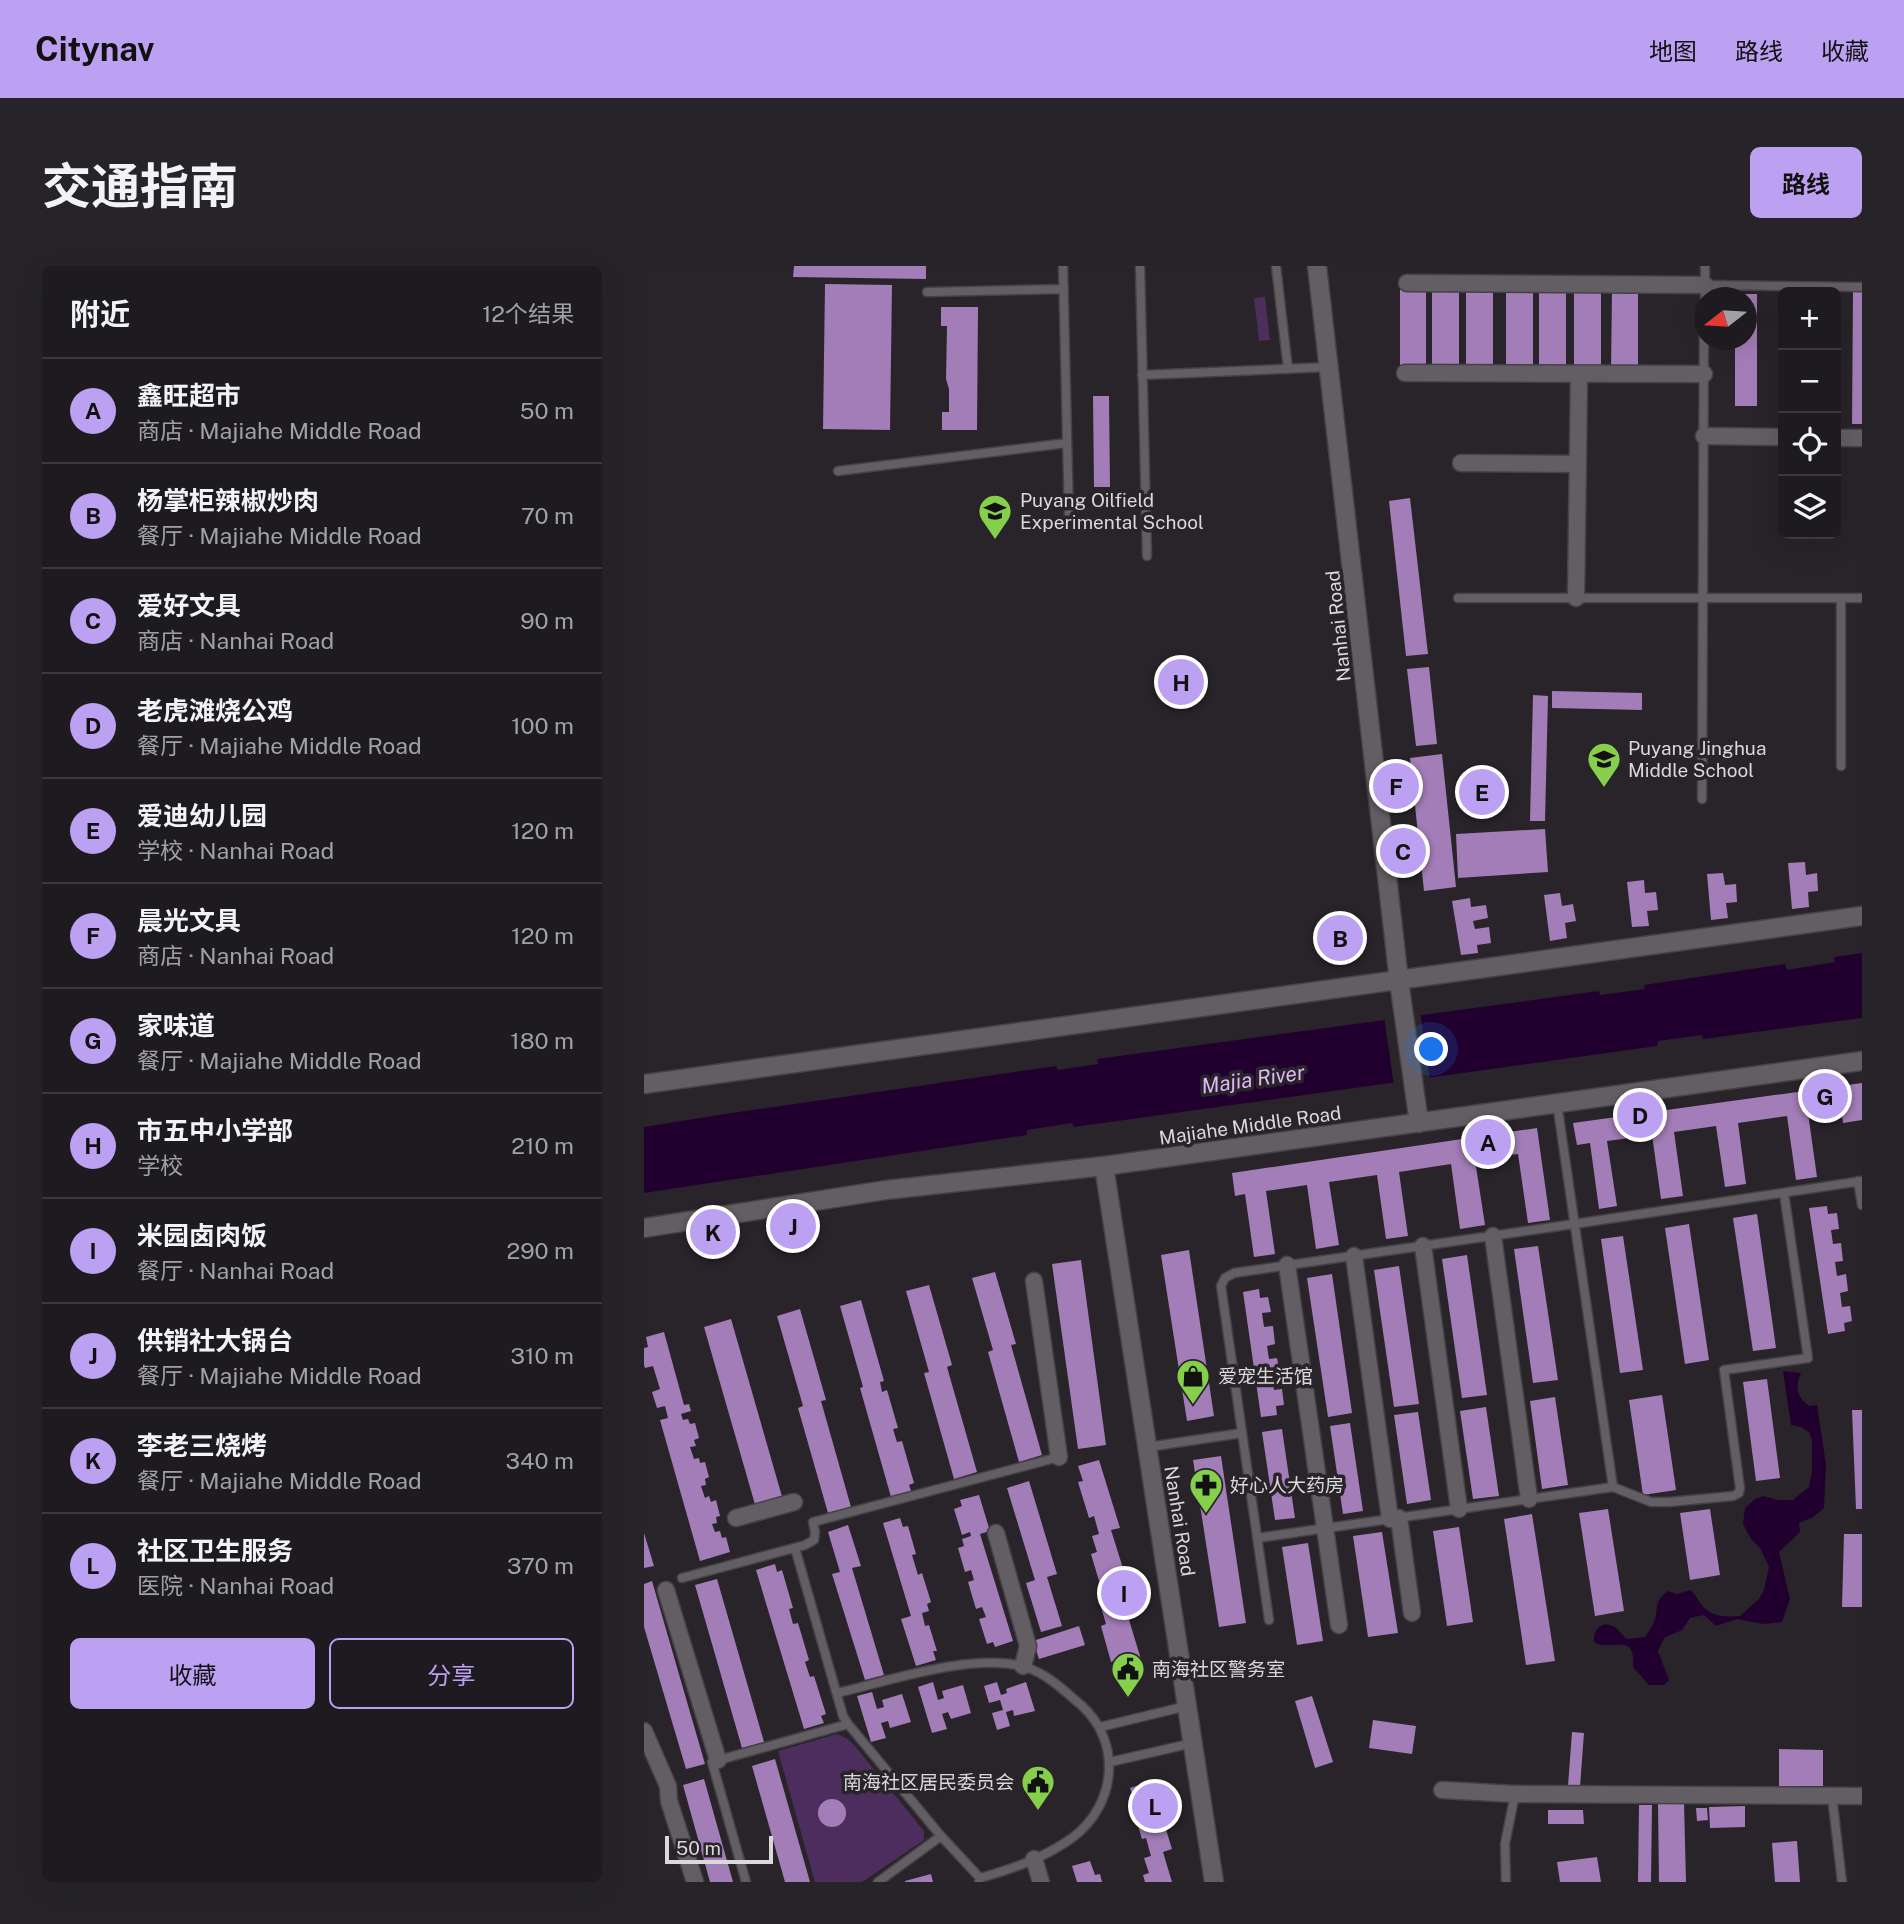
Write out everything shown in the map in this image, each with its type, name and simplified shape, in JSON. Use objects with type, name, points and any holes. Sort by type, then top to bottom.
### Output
[{"type":"street","name":"Nanhai Road","points":[[1317,266],[1399,981],[1419,1123]]},
{"type":"street","points":[[1407,283],[1694,291]]},
{"type":"street","points":[[1405,373],[1704,374]]},
{"type":"street","points":[[1576,598],[1578,374]]},
{"type":"street","points":[[1704,436],[1778,437]]},
{"type":"street","points":[[1841,438],[1862,439]]},
{"type":"street","points":[[1461,463],[1578,464]]},
{"type":"street","points":[[644,1084],[1862,916]]},
{"type":"street","name":"Majiahe Middle Road","points":[[644,1228],[886,1190],[1104,1166],[1862,1061]]},
{"type":"street","name":"Nanhai Road","points":[[1104,1166],[1214,1882]]},
{"type":"street","points":[[1493,1236],[1529,1499]]},
{"type":"street","points":[[1423,1246],[1459,1509]]},
{"type":"street","points":[[1354,1256],[1394,1518],[1412,1613]]},
{"type":"street","points":[[1287,1265],[1339,1625]]},
{"type":"street","points":[[1034,1281],[1059,1457]]},
{"type":"street","points":[[736,1518],[794,1502]]},
{"type":"street","points":[[996,1533],[1028,1646],[1023,1666]]},
{"type":"street","points":[[666,1590],[718,1760]]},
{"type":"street","points":[[644,1731],[668,1786],[669,1801],[695,1882]]},
{"type":"street","points":[[1442,1790],[1515,1794],[1862,1796]]},
{"type":"street","points":[[1034,1859],[1041,1882]]},
{"type":"lane","points":[[1063,266],[1069,519]]},
{"type":"lane","points":[[1140,266],[1147,556]]},
{"type":"lane","points":[[1276,266],[1287,369]]},
{"type":"lane","points":[[1705,266],[1705,287]]},
{"type":"lane","points":[[1757,290],[1862,287]]},
{"type":"lane","points":[[927,292],[1063,289]]},
{"type":"lane","points":[[1702,800],[1704,350]]},
{"type":"lane","points":[[1142,375],[1329,367]]},
{"type":"lane","points":[[838,471],[1067,443]]},
{"type":"lane","points":[[1458,598],[1862,598]]},
{"type":"lane","points":[[1841,598],[1841,766]]},
{"type":"lane","points":[[1557,1103],[1613,1487]]},
{"type":"lane","points":[[1269,1620],[1221,1286],[1225,1278],[1234,1273],[1860,1181],[1862,1205]]},
{"type":"lane","points":[[1257,1538],[1613,1487],[1651,1502],[1733,1496],[1739,1493],[1724,1370],[1808,1358],[1784,1193]]},
{"type":"lane","points":[[1147,1447],[1242,1433]]},
{"type":"lane","points":[[682,1578],[805,1545],[814,1540],[813,1522],[1059,1457]]},
{"type":"lane","points":[[795,1548],[837,1693],[848,1724],[979,1880],[1034,1859],[1073,1837],[1085,1826],[1099,1806],[1110,1762],[1100,1727],[1090,1713],[1045,1675],[1023,1666],[997,1663],[962,1665],[837,1693]]},
{"type":"lane","points":[[1100,1727],[1187,1706]]},
{"type":"lane","points":[[746,1882],[712,1762],[848,1724]]},
{"type":"lane","points":[[1110,1762],[1192,1743]]},
{"type":"lane","points":[[1506,1882],[1505,1844],[1515,1794]]},
{"type":"lane","points":[[1832,1796],[1842,1882]]},
{"type":"lane","points":[[878,1882],[940,1836]]},
{"type":"shaded area","points":[[1265,297],[1270,340],[1259,341],[1254,298]]},
{"type":"shaded area","points":[[837,1734],[855,1746],[924,1831],[924,1840],[862,1882],[815,1882],[778,1751]]},
{"type":"water","name":"Majia River","points":[[1862,953],[1862,1018],[1703,1039],[1702,1035],[1658,1041],[1657,1046],[1074,1127],[1072,1123],[1027,1130],[1027,1135],[644,1193],[644,1127],[1056,1066],[1058,1070],[1098,1064],[1097,1059],[1599,991],[1600,995],[1645,989],[1644,985],[1785,964],[1787,970],[1835,962],[1834,957]]},
{"type":"water","points":[[1783,1371],[1801,1373],[1797,1387],[1801,1399],[1809,1406],[1817,1405],[1826,1465],[1824,1508],[1799,1523],[1800,1532],[1779,1552],[1790,1599],[1782,1622],[1763,1624],[1737,1619],[1716,1626],[1704,1615],[1690,1618],[1682,1630],[1664,1638],[1658,1651],[1669,1680],[1664,1685],[1649,1685],[1633,1667],[1631,1649],[1621,1645],[1601,1645],[1594,1642],[1595,1634],[1601,1626],[1609,1625],[1617,1628],[1627,1639],[1645,1637],[1656,1617],[1658,1602],[1668,1591],[1677,1594],[1690,1590],[1705,1608],[1724,1616],[1740,1616],[1759,1599],[1769,1567],[1760,1548],[1751,1539],[1743,1524],[1745,1508],[1763,1496],[1793,1500],[1809,1487],[1812,1471],[1812,1440],[1809,1432],[1791,1425]]},
{"type":"pier","points":[[1420,1011],[1430,1081],[1394,1086],[1384,1016]]},
{"type":"building","points":[[794,266],[926,266],[926,279],[793,277]]},
{"type":"building","points":[[825,284],[892,285],[890,430],[823,429]]},
{"type":"building","points":[[1400,289],[1426,289],[1426,369],[1400,369]]},
{"type":"building","points":[[1432,289],[1459,289],[1459,369],[1432,369]]},
{"type":"building","points":[[1466,289],[1493,290],[1493,369],[1466,369]]},
{"type":"building","points":[[1506,290],[1533,290],[1533,370],[1506,370]]},
{"type":"building","points":[[1539,290],[1566,290],[1566,370],[1539,370]]},
{"type":"building","points":[[1574,290],[1601,290],[1601,370],[1574,370]]},
{"type":"building","points":[[1612,291],[1638,291],[1638,371],[1611,371]]},
{"type":"building","points":[[1853,291],[1862,291],[1862,424],[1852,424]]},
{"type":"building","points":[[941,307],[978,307],[977,430],[942,430],[942,412],[949,412],[949,389],[946,379],[947,326],[941,326]]},
{"type":"building","points":[[1735,350],[1757,350],[1757,406],[1735,406]]},
{"type":"building","points":[[1093,396],[1109,396],[1110,487],[1094,487]]},
{"type":"building","points":[[1410,498],[1428,654],[1406,656],[1389,501]]},
{"type":"building","points":[[1429,667],[1437,744],[1416,746],[1407,669]]},
{"type":"building","points":[[1552,691],[1642,693],[1642,710],[1552,708]]},
{"type":"building","points":[[1533,695],[1548,696],[1545,821],[1530,821]]},
{"type":"building","points":[[1442,754],[1456,887],[1424,891],[1410,758]]},
{"type":"building","points":[[1545,829],[1548,872],[1458,878],[1456,834]]},
{"type":"building","points":[[1805,862],[1806,875],[1817,873],[1818,891],[1808,892],[1809,907],[1792,909],[1788,863]]},
{"type":"building","points":[[1723,873],[1725,885],[1736,884],[1737,902],[1726,903],[1728,918],[1711,920],[1707,874]]},
{"type":"building","points":[[1644,880],[1645,893],[1656,892],[1658,910],[1647,911],[1649,926],[1632,927],[1627,882]]},
{"type":"building","points":[[1560,893],[1562,906],[1573,904],[1576,921],[1565,923],[1567,938],[1550,941],[1544,895]]},
{"type":"building","points":[[1470,898],[1471,907],[1486,905],[1488,918],[1473,921],[1475,929],[1489,927],[1491,943],[1477,945],[1478,953],[1461,955],[1452,901]]},
{"type":"building","points":[[1862,1083],[1862,1120],[1843,1123],[1841,1108],[1808,1113],[1817,1177],[1796,1180],[1787,1116],[1738,1123],[1746,1184],[1725,1187],[1716,1126],[1674,1132],[1683,1196],[1661,1199],[1652,1135],[1607,1141],[1617,1206],[1599,1209],[1590,1143],[1577,1145],[1573,1123]]},
{"type":"building","points":[[1537,1128],[1550,1220],[1528,1223],[1518,1154],[1475,1160],[1485,1225],[1460,1229],[1451,1164],[1399,1172],[1408,1236],[1386,1239],[1377,1175],[1329,1182],[1339,1245],[1316,1249],[1307,1185],[1266,1191],[1275,1254],[1254,1257],[1245,1194],[1235,1196],[1232,1173]]},
{"type":"building","points":[[1827,1206],[1828,1214],[1837,1213],[1839,1229],[1831,1230],[1833,1244],[1841,1243],[1843,1261],[1835,1262],[1837,1276],[1846,1274],[1848,1291],[1840,1293],[1842,1307],[1850,1306],[1852,1321],[1844,1323],[1845,1331],[1828,1334],[1809,1208]]},
{"type":"building","points":[[1757,1214],[1776,1348],[1753,1351],[1733,1218]]},
{"type":"building","points":[[1689,1224],[1709,1360],[1685,1364],[1665,1228]]},
{"type":"building","points":[[1623,1236],[1643,1370],[1620,1373],[1601,1239]]},
{"type":"building","points":[[1538,1246],[1558,1380],[1533,1383],[1514,1249]]},
{"type":"building","points":[[1189,1250],[1214,1416],[1187,1421],[1161,1255]]},
{"type":"building","points":[[1467,1255],[1487,1395],[1462,1398],[1442,1259]]},
{"type":"building","points":[[1081,1260],[1106,1445],[1078,1449],[1052,1264]]},
{"type":"building","points":[[1399,1266],[1419,1404],[1394,1407],[1374,1270]]},
{"type":"building","points":[[995,1272],[1016,1344],[1011,1345],[1042,1455],[1019,1462],[988,1352],[993,1350],[972,1278]]},
{"type":"building","points":[[1332,1274],[1352,1413],[1328,1417],[1307,1278]]},
{"type":"building","points":[[929,1285],[952,1365],[947,1367],[977,1472],[954,1479],[924,1373],[929,1372],[906,1291]]},
{"type":"building","points":[[1259,1289],[1260,1298],[1268,1297],[1271,1312],[1262,1313],[1264,1327],[1273,1326],[1275,1344],[1267,1346],[1269,1359],[1277,1358],[1280,1375],[1272,1376],[1274,1390],[1282,1389],[1284,1405],[1276,1406],[1277,1415],[1261,1417],[1243,1292]]},
{"type":"building","points":[[861,1300],[884,1381],[880,1382],[882,1392],[887,1390],[898,1428],[893,1429],[897,1442],[902,1441],[914,1483],[909,1485],[911,1491],[891,1497],[840,1306]]},
{"type":"building","points":[[800,1309],[826,1400],[821,1401],[851,1507],[828,1513],[798,1408],[803,1406],[777,1316]]},
{"type":"building","points":[[731,1319],[783,1500],[756,1508],[704,1327]]},
{"type":"building","points":[[664,1332],[684,1405],[689,1404],[691,1411],[681,1414],[683,1420],[688,1419],[690,1424],[695,1423],[699,1438],[694,1440],[696,1446],[690,1447],[694,1459],[699,1458],[700,1463],[705,1462],[709,1477],[705,1479],[706,1485],[701,1486],[705,1498],[709,1496],[711,1502],[716,1500],[720,1516],[716,1517],[717,1523],[712,1524],[715,1532],[720,1531],[722,1538],[726,1537],[730,1552],[700,1561],[660,1420],[668,1418],[665,1406],[657,1408],[652,1392],[660,1389],[653,1366],[645,1368],[644,1365],[644,1348],[648,1347],[646,1337]]},
{"type":"building","points":[[1767,1379],[1780,1478],[1756,1481],[1743,1382]]},
{"type":"building","points":[[1662,1395],[1676,1490],[1643,1495],[1629,1400]]},
{"type":"building","points":[[1555,1397],[1568,1485],[1542,1489],[1530,1401]]},
{"type":"building","points":[[1486,1407],[1499,1496],[1473,1499],[1460,1411]]},
{"type":"building","points":[[1852,1410],[1862,1410],[1862,1509],[1856,1509]]},
{"type":"building","points":[[1418,1412],[1431,1500],[1407,1504],[1394,1415]]},
{"type":"building","points":[[1350,1423],[1363,1511],[1343,1514],[1330,1426]]},
{"type":"building","points":[[1282,1429],[1295,1518],[1275,1520],[1262,1432]]},
{"type":"building","points":[[1221,1456],[1246,1623],[1219,1627],[1193,1460]]},
{"type":"building","points":[[1099,1460],[1120,1528],[1111,1530],[1132,1597],[1123,1600],[1143,1666],[1121,1673],[1117,1660],[1111,1662],[1101,1626],[1106,1624],[1101,1607],[1112,1603],[1108,1589],[1102,1591],[1091,1554],[1097,1552],[1092,1536],[1099,1534],[1094,1516],[1089,1518],[1078,1482],[1083,1481],[1078,1466]]},
{"type":"building","points":[[1029,1481],[1057,1574],[1047,1577],[1062,1626],[1041,1632],[1026,1583],[1035,1580],[1007,1488]]},
{"type":"building","points":[[979,1495],[990,1531],[980,1534],[1013,1641],[995,1647],[993,1642],[987,1644],[979,1619],[986,1617],[982,1607],[976,1609],[968,1582],[974,1580],[971,1570],[965,1572],[958,1548],[964,1546],[962,1539],[971,1536],[970,1532],[962,1535],[954,1509],[962,1506],[960,1500]]},
{"type":"building","points":[[1608,1509],[1624,1611],[1595,1616],[1579,1513]]},
{"type":"building","points":[[1710,1509],[1720,1575],[1690,1580],[1680,1513]]},
{"type":"building","points":[[1532,1514],[1555,1661],[1526,1665],[1504,1519]]},
{"type":"building","points":[[900,1518],[903,1527],[908,1526],[916,1554],[912,1555],[918,1575],[922,1573],[931,1602],[927,1604],[929,1611],[922,1613],[925,1626],[929,1625],[937,1651],[933,1651],[936,1660],[916,1666],[901,1619],[911,1616],[883,1523]]},
{"type":"building","points":[[848,1525],[861,1566],[852,1568],[884,1675],[865,1680],[832,1574],[840,1572],[828,1532]]},
{"type":"building","points":[[1459,1527],[1473,1622],[1447,1626],[1433,1531]]},
{"type":"building","points":[[1382,1532],[1398,1633],[1368,1637],[1353,1536]]},
{"type":"building","points":[[644,1533],[654,1566],[644,1568]]},
{"type":"building","points":[[1844,1534],[1862,1534],[1862,1607],[1842,1607]]},
{"type":"building","points":[[1308,1543],[1323,1641],[1297,1645],[1282,1547]]},
{"type":"building","points":[[775,1564],[777,1572],[782,1570],[793,1608],[789,1609],[793,1624],[798,1623],[809,1660],[805,1662],[810,1677],[814,1676],[826,1714],[821,1716],[824,1723],[804,1729],[756,1570]]},
{"type":"building","points":[[717,1579],[764,1742],[742,1748],[695,1585]]},
{"type":"building","points":[[652,1581],[705,1764],[686,1769],[644,1627],[644,1584]]},
{"type":"building","points":[[1079,1626],[1085,1645],[1039,1659],[1033,1641]]},
{"type":"building","points":[[933,1682],[938,1700],[944,1698],[942,1691],[963,1685],[971,1713],[951,1719],[948,1712],[942,1714],[947,1729],[932,1733],[918,1687]]},
{"type":"building","points":[[997,1682],[1001,1695],[1007,1693],[1006,1689],[1026,1682],[1035,1711],[1014,1716],[1013,1710],[1006,1712],[1010,1726],[997,1730],[992,1713],[1003,1710],[1000,1700],[989,1703],[984,1686]]},
{"type":"building","points":[[872,1692],[877,1709],[884,1707],[882,1700],[902,1694],[911,1722],[890,1728],[888,1721],[881,1723],[886,1738],[871,1742],[857,1696]]},
{"type":"building","points":[[1312,1696],[1333,1762],[1315,1768],[1295,1701]]},
{"type":"building","points":[[1373,1720],[1416,1726],[1412,1754],[1369,1748]]},
{"type":"building","points":[[1572,1732],[1584,1733],[1580,1787],[1568,1786]]},
{"type":"building","points":[[1779,1749],[1823,1750],[1823,1786],[1779,1786]]},
{"type":"building","points":[[775,1759],[810,1882],[785,1882],[752,1766]]},
{"type":"building","points":[[704,1779],[733,1882],[710,1882],[683,1785]]},
{"type":"building","points":[[1151,1781],[1172,1849],[1163,1852],[1172,1882],[1145,1882],[1143,1875],[1149,1873],[1144,1858],[1151,1856],[1146,1838],[1142,1839],[1131,1803],[1135,1802],[1130,1788]]},
{"type":"building","points":[[832,1799],[842,1803],[846,1813],[842,1823],[832,1827],[822,1823],[818,1813],[822,1803]]},
{"type":"building","points":[[1658,1802],[1684,1802],[1686,1882],[1659,1882]]},
{"type":"building","points":[[1639,1805],[1652,1805],[1651,1882],[1638,1882]]},
{"type":"building","points":[[1745,1806],[1745,1827],[1710,1828],[1709,1807]]},
{"type":"building","points":[[1696,1808],[1707,1808],[1708,1820],[1697,1821]]},
{"type":"building","points":[[1548,1810],[1583,1810],[1584,1824],[1548,1824]]},
{"type":"building","points":[[1797,1841],[1800,1882],[1775,1882],[1772,1843]]},
{"type":"building","points":[[1597,1857],[1601,1882],[1560,1882],[1557,1862]]},
{"type":"building","points":[[1090,1861],[1095,1875],[1100,1874],[1102,1882],[1077,1882],[1072,1866]]},
{"type":"building","points":[[931,1874],[933,1882],[905,1882],[905,1881]]},
{"type":"place","name":"Puyang Oilfield Experimental School","points":[[995,541]]},
{"type":"place","name":"市五中小学部","points":[[1181,682]]},
{"type":"place","name":"晨光文具","points":[[1396,786]]},
{"type":"place","name":"Puyang Jinghua Middle School","points":[[1604,789]]},
{"type":"place","name":"爱迪幼儿园","points":[[1482,792]]},
{"type":"place","name":"爱好文具","points":[[1403,851]]},
{"type":"place","name":"杨掌柜辣椒炒肉","points":[[1340,938]]},
{"type":"place","name":"家味道","points":[[1825,1096]]},
{"type":"place","name":"老虎滩烧公鸡","points":[[1640,1115]]},
{"type":"place","name":"鑫旺超市","points":[[1488,1142]]},
{"type":"place","name":"供销社大锅台","points":[[793,1226]]},
{"type":"place","name":"李老三烧烤","points":[[713,1232]]},
{"type":"place","name":"爱宠生活馆","points":[[1193,1406]]},
{"type":"place","name":"好心人大药房","points":[[1206,1515]]},
{"type":"place","name":"米园卤肉饭","points":[[1124,1593]]},
{"type":"place","name":"南海社区警务室","points":[[1128,1699]]},
{"type":"place","name":"社区卫生服务","points":[[1155,1806]]},
{"type":"place","name":"南海社区居民委员会","points":[[1038,1812]]}]
